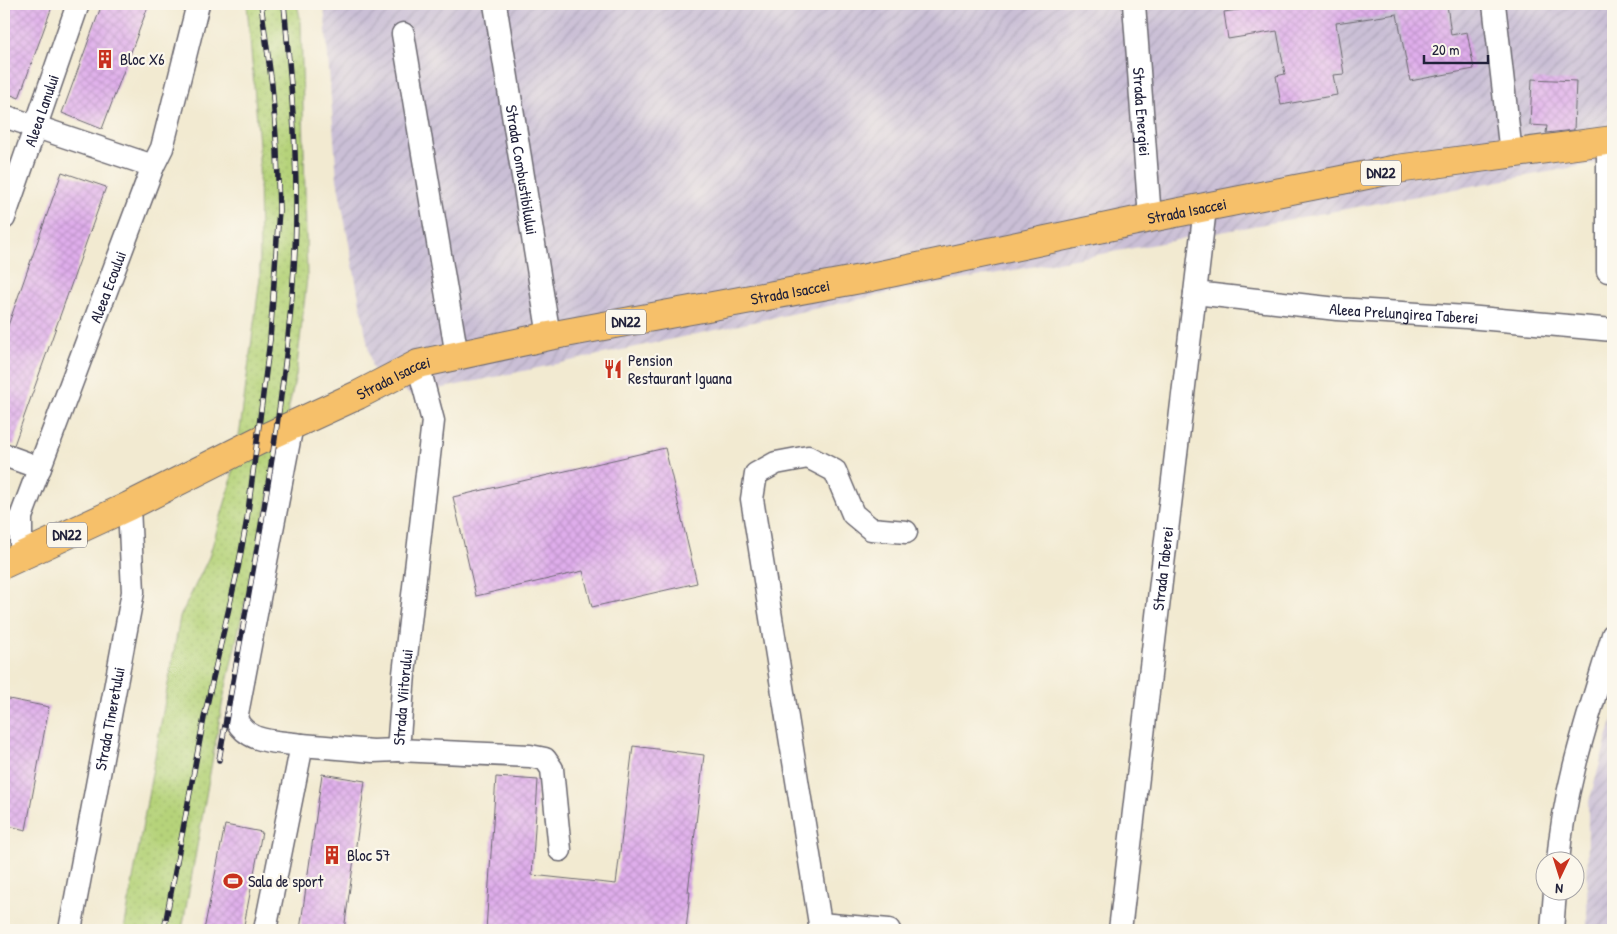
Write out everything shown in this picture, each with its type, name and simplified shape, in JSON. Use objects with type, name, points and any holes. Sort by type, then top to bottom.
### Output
[{"type":"main road","name":"Strada Isaccei","points":[[12,560],[129,506],[292,424],[358,395],[418,364],[549,336],[866,278],[1150,218],[1397,169],[1611,140]]},
{"type":"street","name":"Aleea Lanului","points":[[4,218],[78,4]]},
{"type":"street","name":"Aleea Ecoului","points":[[12,560],[21,517],[153,166],[162,148],[198,4]]},
{"type":"street","name":"Strada Combustibilului","points":[[496,4],[549,336]]},
{"type":"street","name":"Strada Energiei","points":[[1134,4],[1150,218]]},
{"type":"street","points":[[1494,4],[1511,154]]},
{"type":"street","points":[[402,34],[456,356]]},
{"type":"street","points":[[4,116],[153,166]]},
{"type":"street","points":[[1611,140],[1608,271],[1613,271]]},
{"type":"street","name":"Strada Taberei","points":[[1120,930],[1205,208]]},
{"type":"street","name":"Aleea Prelungirea Taberei","points":[[1195,293],[1337,309],[1467,317],[1613,330]]},
{"type":"street","name":"Strada Viitorului","points":[[292,424],[236,718],[242,730],[251,737],[302,745],[373,752],[398,750],[404,674],[433,421],[418,364]]},
{"type":"street","points":[[4,455],[40,468]]},
{"type":"street","points":[[889,930],[821,927],[752,499],[756,474],[776,463],[808,457],[835,471],[853,514],[871,529],[906,532]]},
{"type":"street","name":"Strada Tineretului","points":[[70,930],[133,592],[129,506]]},
{"type":"street","points":[[1559,852],[1560,830],[1582,740],[1613,635]]},
{"type":"street","points":[[265,930],[302,745]]},
{"type":"street","points":[[398,750],[530,756],[545,759],[552,768],[560,850]]},
{"type":"street","points":[[1552,930],[1554,902]]},
{"type":"shaded area","points":[[324,4],[1613,4],[1613,160],[884,294],[411,395],[372,368],[337,179]]},
{"type":"shaded area","points":[[1613,718],[1613,930],[1587,930],[1588,805]]},
{"type":"green space","points":[[247,4],[297,4],[301,22],[307,278],[296,375],[223,700],[182,930],[124,930],[180,617],[209,557],[230,486],[240,430],[260,278],[259,144]]},
{"type":"building","points":[[4,4],[53,4],[19,98],[4,92]]},
{"type":"building","name":"Bloc X6","points":[[102,4],[149,4],[102,129],[62,113]]},
{"type":"building","points":[[1251,4],[1447,4],[1451,35],[1467,32],[1474,69],[1410,81],[1397,14],[1336,23],[1344,74],[1333,75],[1337,95],[1281,105],[1276,76],[1285,74],[1277,31],[1228,39],[1224,12],[1251,8]]},
{"type":"building","points":[[1532,79],[1576,81],[1574,130],[1546,133],[1547,126],[1530,125]]},
{"type":"building","points":[[62,172],[106,187],[14,445],[4,442],[4,337]]},
{"type":"building","points":[[665,448],[697,583],[592,607],[583,571],[476,596],[453,497]]},
{"type":"building","points":[[4,698],[49,707],[26,830],[4,825]]},
{"type":"building","points":[[633,746],[704,755],[688,892],[690,892],[686,930],[486,930],[496,777],[538,780],[532,875],[616,884]]},
{"type":"building","name":"Bloc 57","points":[[322,774],[365,781],[344,930],[300,930]]},
{"type":"building","name":"Sala de sport","points":[[225,825],[262,832],[243,930],[204,930]]},
{"type":"railway","points":[[164,930],[204,718],[238,568],[247,519],[270,340],[279,210],[272,85],[261,4]]},
{"type":"railway","points":[[219,760],[263,515],[282,392],[289,330],[296,235],[296,169],[284,4]]},
{"type":"place","name":"Bloc X6","points":[[105,59]]},
{"type":"place","name":"Pension Restaurant Iguana","points":[[613,369]]},
{"type":"place","name":"Bloc 57","points":[[332,855]]},
{"type":"place","name":"Sala de sport","points":[[233,881]]}]
